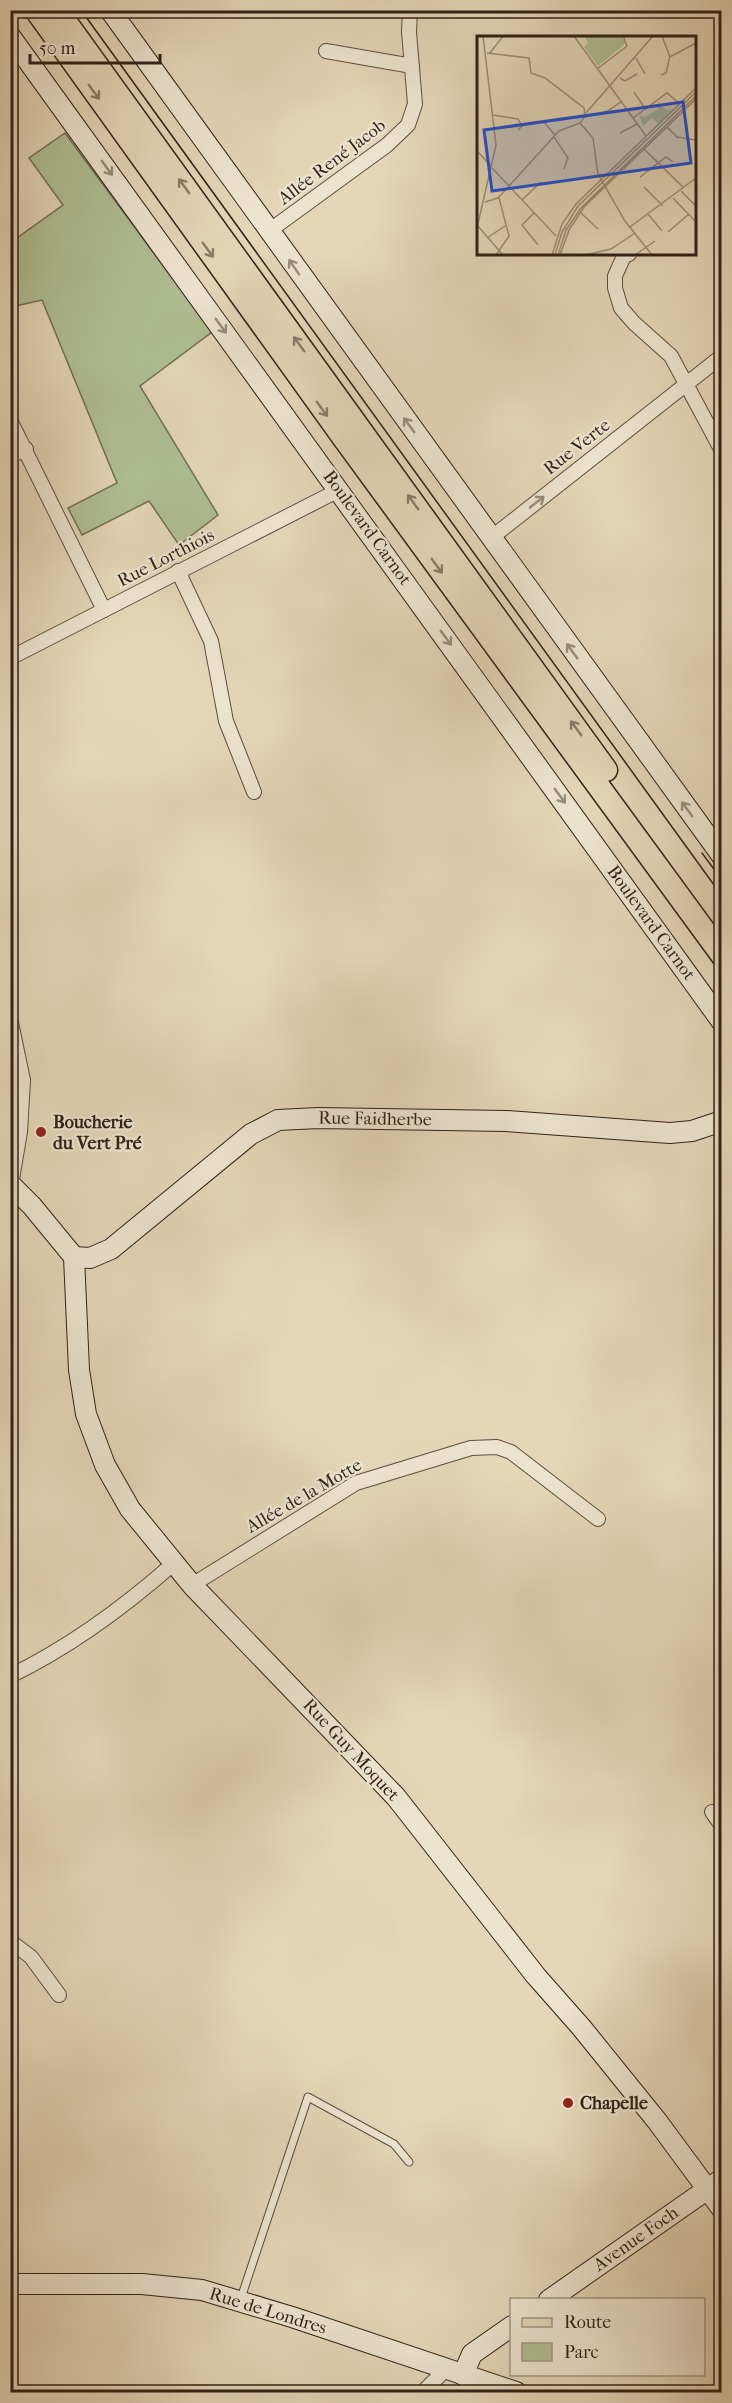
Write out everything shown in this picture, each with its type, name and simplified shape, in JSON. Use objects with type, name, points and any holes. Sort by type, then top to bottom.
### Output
[{"type":"main road","name":"Boulevard Carnot","points":[[36,10],[343,437],[722,955]]},
{"type":"main road","points":[[57,10],[722,929]]},
{"type":"street","points":[[110,10],[722,856]]},
{"type":"street","name":"Allée René Jacob","points":[[269,231],[399,136],[408,124],[415,104],[410,10]]},
{"type":"street","name":"Boulevard Carnot","points":[[12,40],[722,1022]]},
{"type":"street","points":[[326,51],[412,66]]},
{"type":"street","points":[[626,255],[615,276],[615,288],[621,308],[634,323],[671,356],[722,451]]},
{"type":"street","name":"Rue Verte","points":[[491,538],[722,356]]},
{"type":"street","points":[[10,420],[104,610]]},
{"type":"street","points":[[10,456],[26,449]]},
{"type":"street","name":"Rue Lorthiois","points":[[10,658],[339,490]]},
{"type":"street","points":[[178,572],[211,641],[226,721],[254,792]]},
{"type":"street","points":[[10,1018],[23,1080],[20,1132],[11,1184],[74,1257]]},
{"type":"street","name":"Rue Faidherbe","points":[[74,1257],[90,1258],[111,1249],[250,1134],[278,1120],[318,1118],[506,1121],[670,1133],[692,1131],[722,1121]]},
{"type":"street","name":"Rue Guy Moquet","points":[[74,1257],[79,1370],[92,1432],[105,1465],[130,1509],[192,1586],[396,1797],[536,1976],[581,2027],[657,2121],[714,2184],[722,2209]]},
{"type":"street","name":"Allée de la Motte","points":[[192,1586],[356,1483],[471,1448],[497,1447],[511,1452],[598,1519]]},
{"type":"street","points":[[10,1676],[45,1659],[90,1629],[135,1597],[173,1564]]},
{"type":"street","points":[[712,1812],[722,1826]]},
{"type":"street","points":[[10,1941],[31,1957],[59,1995]]},
{"type":"street","name":"Avenue Foch","points":[[552,2298],[714,2184]]},
{"type":"street","name":"Rue de Londres","points":[[10,2284],[167,2285],[202,2290],[516,2392]]},
{"type":"street","points":[[423,2392],[454,2372],[472,2354],[510,2327]]},
{"type":"lane","points":[[240,2301],[308,2097],[394,2144],[409,2163]]},
{"type":"green space","points":[[65,133],[212,332],[140,386],[218,515],[179,545],[149,501],[82,535],[68,508],[117,483],[42,300],[11,307],[10,243],[63,205],[29,158]]},
{"type":"tram line","points":[[81,10],[722,896]]},
{"type":"tram line","points":[[702,853],[722,880]]},
{"type":"place","name":"Boucherie du Vert Pré","points":[[41,1132]]},
{"type":"place","name":"Chapelle","points":[[568,2103]]}]
